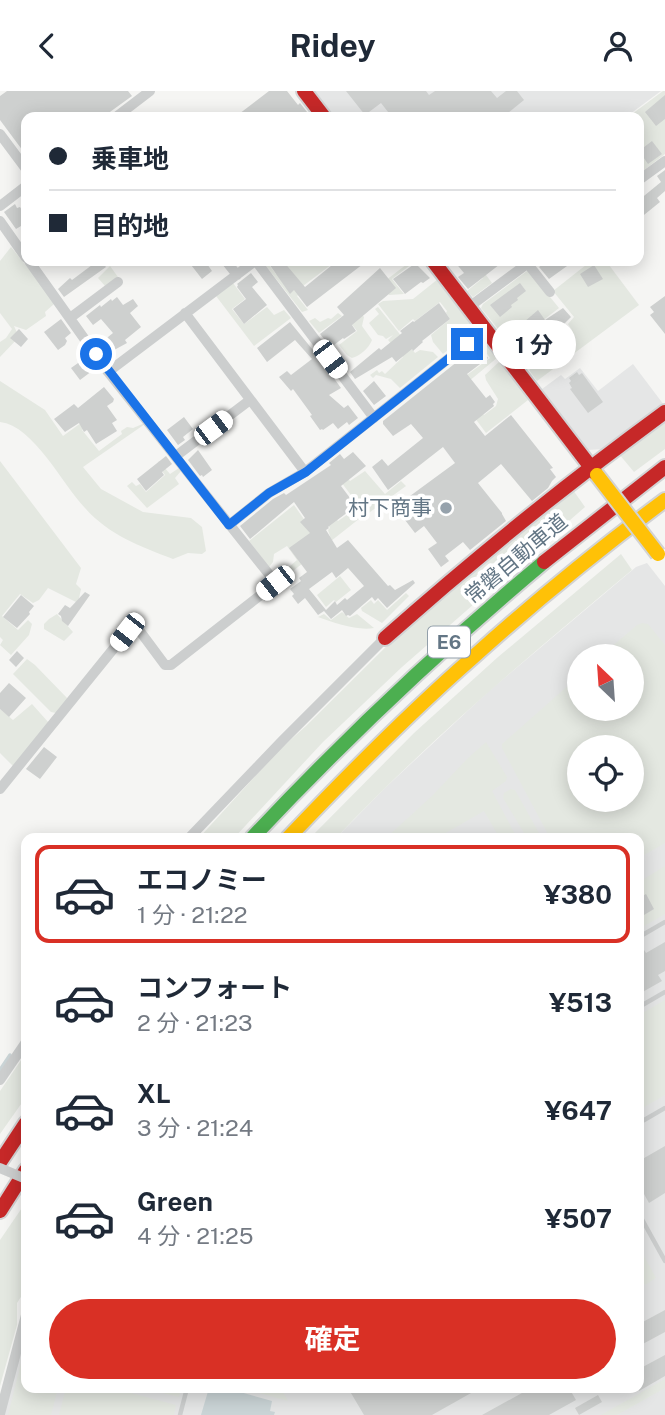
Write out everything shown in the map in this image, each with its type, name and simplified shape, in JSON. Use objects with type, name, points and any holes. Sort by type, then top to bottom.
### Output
[{"type":"main road","points":[[304,91],[320,112]]},
{"type":"main road","points":[[437,266],[662,558]]},
{"type":"main road","points":[[385,638],[500,538],[594,470],[665,412]]},
{"type":"main road","name":"常磐自動車道","points":[[257,833],[384,702],[453,639],[525,577],[665,467]]},
{"type":"main road","name":"E6","points":[[293,833],[400,724],[472,658],[544,596],[665,500]]},
{"type":"main road","points":[[0,1162],[21,1130]]},
{"type":"main road","points":[[0,1211],[21,1178]]},
{"type":"street","points":[[123,112],[150,91]]},
{"type":"street","points":[[0,134],[21,162]]},
{"type":"street","points":[[644,176],[665,161]]},
{"type":"street","points":[[0,206],[21,190]]},
{"type":"street","points":[[0,221],[21,251]]},
{"type":"street","points":[[0,789],[127,632],[135,628],[139,630],[165,666],[171,665],[275,583],[108,372],[32,266]]},
{"type":"street","points":[[230,266],[237,275]]},
{"type":"street","points":[[108,372],[249,266]]},
{"type":"street","points":[[259,266],[374,418]]},
{"type":"street","points":[[469,307],[524,266]]},
{"type":"street","points":[[532,266],[550,292]]},
{"type":"street","points":[[70,318],[118,282]]},
{"type":"street","points":[[185,313],[306,472]]},
{"type":"street","points":[[229,525],[269,493],[306,472],[486,329]]},
{"type":"street","points":[[176,456],[250,400]]},
{"type":"street","points":[[194,833],[385,638]]},
{"type":"street","points":[[0,1080],[21,1049]]},
{"type":"street","points":[[0,1168],[21,1177]]},
{"type":"street","points":[[0,1414],[21,1334]]},
{"type":"lane","points":[[644,934],[665,922]]},
{"type":"lane","points":[[644,1004],[665,992]]},
{"type":"lane","points":[[644,1120],[665,1108]]},
{"type":"lane","points":[[644,1223],[665,1261]]},
{"type":"lane","points":[[180,1415],[186,1393]]},
{"type":"shaded area","points":[[312,91],[661,91],[633,112],[329,112]]},
{"type":"shaded area","points":[[665,91],[665,154],[644,170],[644,112],[635,112]]},
{"type":"shaded area","points":[[11,247],[21,259],[21,266],[26,266],[54,304],[45,312],[46,316],[26,330],[14,326],[19,337],[0,357],[0,342],[12,329],[0,313],[0,261]]},
{"type":"shaded area","points":[[110,266],[118,277],[105,286],[98,278]]},
{"type":"shaded area","points":[[266,266],[270,266],[276,274],[286,266],[329,266],[299,289],[301,293],[297,296],[308,310],[302,312]]},
{"type":"shaded area","points":[[404,266],[409,266],[392,279],[404,294],[389,295],[381,284]]},
{"type":"shaded area","points":[[474,266],[479,266],[492,283],[473,297],[467,291],[483,278]]},
{"type":"shaded area","points":[[585,266],[610,266],[639,305],[537,381],[529,370],[553,351],[572,330],[568,324],[574,317],[553,291]]},
{"type":"shaded area","points":[[527,271],[559,308],[511,345],[481,308]]},
{"type":"shaded area","points":[[438,279],[476,327],[443,354],[431,335],[450,319],[440,302],[399,331],[378,304],[383,301],[413,299]]},
{"type":"shaded area","points":[[233,283],[245,299],[232,309],[244,324],[267,307],[274,315],[284,310],[291,318],[254,346],[216,296]]},
{"type":"shaded area","points":[[355,306],[364,317],[362,326],[372,340],[364,351],[352,358],[339,345],[357,331],[344,314]]},
{"type":"shaded area","points":[[378,307],[415,353],[420,350],[433,352],[438,357],[400,388],[391,379],[376,375],[373,378],[370,375],[377,370],[385,374],[403,357],[388,340],[393,335],[386,339],[378,335],[369,323],[379,314],[375,309]]},
{"type":"shaded area","points":[[338,313],[342,316],[319,333],[309,321],[315,318],[320,322],[331,319]]},
{"type":"shaded area","points":[[483,338],[498,357],[456,392],[452,386],[490,358],[478,341]]},
{"type":"shaded area","points":[[500,361],[528,400],[486,433],[469,410],[475,404],[484,415],[496,406],[498,399],[485,375]]},
{"type":"shaded area","points":[[633,364],[664,405],[605,449],[587,450],[542,389],[561,375],[565,379],[580,368],[598,391]]},
{"type":"shaded area","points":[[0,381],[45,410],[63,436],[85,420],[88,424],[82,430],[99,451],[127,427],[133,428],[145,423],[83,467],[101,489],[143,512],[191,518],[202,527],[206,551],[202,554],[188,553],[173,559],[104,526],[76,498],[36,445],[12,426],[0,422]]},
{"type":"shaded area","points":[[665,420],[665,449],[634,472],[619,454]]},
{"type":"shaded area","points":[[0,461],[81,568],[76,584],[81,589],[78,603],[48,588],[39,600],[33,603],[20,594],[2,616],[18,630],[28,620],[32,624],[29,635],[11,655],[0,645],[3,640],[0,637]]},
{"type":"shaded area","points":[[159,461],[170,474],[179,468],[181,471],[175,478],[179,484],[147,508],[127,486],[132,482],[136,486],[140,484],[146,492],[165,475],[157,464]]},
{"type":"shaded area","points":[[332,470],[342,472],[350,481],[365,471],[385,494],[401,481],[406,486],[366,515]]},
{"type":"shaded area","points":[[573,490],[585,507],[402,667],[323,742],[239,833],[204,833],[279,750],[410,623],[494,551]]},
{"type":"shaded area","points":[[294,505],[315,535],[324,540],[330,536],[328,525],[333,515],[338,521],[357,508],[364,515],[279,582],[276,578],[297,560],[287,546],[274,554],[269,567],[249,541]]},
{"type":"shaded area","points":[[621,554],[632,570],[443,733],[341,833],[315,833],[414,733],[498,657]]},
{"type":"shaded area","points":[[647,563],[665,586],[665,1415],[4,1415],[21,1347],[21,1393],[644,1393],[644,833],[341,833],[489,691],[636,567]]},
{"type":"shaded area","points":[[340,576],[351,590],[326,607],[317,595]]},
{"type":"shaded area","points":[[406,593],[409,596],[382,623],[362,611],[361,608],[371,600],[374,604],[378,600],[387,610]]},
{"type":"shaded area","points":[[342,612],[349,618],[357,614],[374,628],[353,627],[318,617],[324,614],[331,620]]},
{"type":"shaded area","points":[[57,614],[73,632],[64,641],[44,629],[44,624]]},
{"type":"shaded area","points":[[648,624],[665,645],[665,843],[644,855],[644,833],[547,833],[502,744],[567,687],[567,721],[644,721],[644,644],[615,644],[637,625]]},
{"type":"shaded area","points":[[27,659],[68,699],[56,713],[51,712],[13,674]]},
{"type":"shaded area","points":[[32,704],[49,723],[13,766],[0,753],[0,709],[13,720]]},
{"type":"shaded area","points":[[486,742],[507,777],[506,781],[492,791],[514,833],[497,833],[484,811],[446,833],[391,833],[432,796]]},
{"type":"shaded area","points":[[515,790],[539,833],[524,833],[503,798],[504,793]]},
{"type":"shaded area","points":[[665,866],[665,914],[644,926],[644,879]]},
{"type":"shaded area","points":[[665,1000],[665,1095],[644,1107],[644,1012]]},
{"type":"shaded area","points":[[21,1060],[21,1104],[0,1134],[0,1091]]},
{"type":"shaded area","points":[[21,1209],[21,1297],[17,1303],[17,1325],[0,1386],[0,1240]]},
{"type":"shaded area","points":[[644,1256],[656,1278],[644,1283]]},
{"type":"shaded area","points":[[21,1363],[21,1393],[57,1393],[51,1415],[8,1415]]},
{"type":"shaded area","points":[[665,1379],[665,1388],[617,1415],[601,1415],[644,1393]]},
{"type":"shaded area","points":[[65,1393],[131,1393],[176,1405],[174,1415],[59,1415]]},
{"type":"shaded area","points":[[163,1393],[180,1393],[179,1397]]},
{"type":"shaded area","points":[[208,1393],[244,1393],[272,1401],[270,1411],[275,1412],[274,1415],[201,1415]]},
{"type":"shaded area","points":[[259,1393],[284,1393],[288,1401]]},
{"type":"building","points":[[7,91],[128,91],[132,96],[110,112],[21,112],[21,148],[0,120],[0,96]]},
{"type":"building","points":[[269,91],[287,91],[307,112],[242,112]]},
{"type":"building","points":[[346,91],[426,91],[429,95],[435,91],[491,91],[497,98],[506,91],[517,91],[524,100],[509,112],[388,112],[381,103],[369,112],[363,112]]},
{"type":"building","points":[[665,95],[665,119],[656,126],[645,112]]},
{"type":"building","points":[[652,141],[662,154],[648,164],[644,158],[644,147]]},
{"type":"building","points":[[665,170],[665,191],[657,198],[660,202],[644,215],[644,196],[661,182],[657,176]]},
{"type":"building","points":[[15,204],[17,208],[20,207],[21,226],[16,229],[4,212]]},
{"type":"building","points":[[91,266],[106,267],[64,297],[58,289],[70,278],[72,280]]},
{"type":"building","points":[[192,266],[208,266],[212,271],[202,279]]},
{"type":"building","points":[[270,266],[287,266],[305,287],[331,266],[360,266],[307,307],[294,290],[290,294]]},
{"type":"building","points":[[412,266],[418,266],[430,278],[405,294],[393,279]]},
{"type":"building","points":[[458,266],[498,266],[468,289],[458,277],[464,273]]},
{"type":"building","points":[[540,266],[567,266],[549,279]]},
{"type":"building","points":[[595,266],[603,279],[588,287],[580,274]]},
{"type":"building","points":[[380,268],[396,288],[352,325],[356,331],[334,345],[332,342],[329,345],[320,334],[344,315],[337,307]]},
{"type":"building","points":[[251,273],[258,282],[252,287],[267,305],[244,324],[233,309],[246,299],[237,284]]},
{"type":"building","points":[[520,283],[526,291],[500,317],[490,305]]},
{"type":"building","points":[[665,296],[665,334],[650,315],[654,312],[650,307]]},
{"type":"building","points":[[117,297],[123,305],[133,299],[138,306],[130,313],[141,327],[125,340],[127,343],[105,355],[98,345],[113,333],[101,319],[93,325],[86,316]]},
{"type":"building","points":[[439,303],[450,319],[396,362],[392,357],[355,379],[350,372]]},
{"type":"building","points":[[563,308],[571,317],[552,336],[556,340],[544,351],[542,349],[539,352],[533,347],[519,358],[512,348],[532,332],[524,322],[538,310],[545,320]]},
{"type":"building","points":[[61,319],[71,333],[65,338],[65,345],[58,350],[44,332]]},
{"type":"building","points":[[290,322],[341,388],[329,395],[344,408],[348,405],[358,418],[349,425],[347,422],[338,429],[333,423],[320,430],[293,389],[291,391],[279,377],[287,371],[291,375],[312,359],[295,340],[267,362],[257,348]]},
{"type":"building","points":[[19,329],[28,339],[21,347],[10,338]]},
{"type":"building","points":[[478,345],[488,358],[467,374],[486,398],[490,395],[495,402],[494,406],[474,422],[485,436],[511,415],[553,468],[550,469],[556,477],[548,488],[532,501],[501,464],[478,483],[506,521],[470,550],[463,542],[445,556],[449,561],[441,567],[428,549],[437,543],[424,526],[415,533],[395,507],[455,463],[443,447],[388,490],[372,467],[382,459],[388,466],[423,438],[411,424],[393,436],[383,421]]},
{"type":"building","points":[[88,356],[96,368],[80,380],[71,368]]},
{"type":"building","points":[[577,372],[579,375],[582,373],[603,402],[588,413],[570,389],[569,378]]},
{"type":"building","points":[[374,381],[386,396],[374,405],[363,391]]},
{"type":"building","points":[[104,387],[114,399],[107,406],[117,420],[112,423],[117,431],[96,444],[79,423],[65,432],[54,419],[74,404],[78,408]]},
{"type":"building","points":[[184,417],[193,429],[178,445],[167,430]]},
{"type":"building","points":[[198,450],[212,470],[203,477],[188,460]]},
{"type":"building","points":[[353,452],[366,466],[341,486],[356,506],[326,530],[337,548],[348,540],[388,586],[395,590],[413,580],[415,583],[387,608],[378,598],[375,601],[372,597],[350,616],[346,616],[342,610],[331,619],[324,611],[318,615],[305,598],[298,604],[292,596],[294,594],[290,589],[301,581],[299,578],[307,572],[289,548],[310,533],[300,522],[305,518],[294,502],[250,539],[240,526],[273,499],[284,493],[286,495],[331,465],[329,463],[340,454],[344,459]],"holes":[[[348,568],[364,586],[347,600],[345,598],[337,605],[335,601],[326,610],[309,589],[332,572],[336,578]]]},
{"type":"building","points":[[166,456],[172,464],[146,491],[137,479]]},
{"type":"building","points":[[85,592],[90,595],[68,626],[58,614],[65,605],[70,608]]},
{"type":"building","points":[[21,595],[34,606],[17,628],[3,617]]},
{"type":"building","points":[[17,651],[24,658],[16,667],[9,660]]},
{"type":"building","points":[[9,683],[26,698],[9,717],[0,709],[0,693]]},
{"type":"building","points":[[44,747],[57,757],[40,779],[26,769]]},
{"type":"building","points":[[646,894],[654,909],[644,915]]},
{"type":"building","points":[[665,942],[665,971],[658,975],[662,981],[644,991],[644,950],[646,953]]},
{"type":"building","points":[[665,1146],[665,1193],[649,1203],[644,1194],[644,1158]]},
{"type":"building","points":[[665,1310],[665,1332],[644,1343],[644,1321]]},
{"type":"building","points":[[665,1355],[665,1376],[644,1388],[644,1366]]},
{"type":"building","points":[[351,1393],[471,1393],[432,1415],[364,1415]]},
{"type":"building","points":[[522,1393],[572,1393],[576,1400],[549,1415],[482,1415]]},
{"type":"building","points":[[598,1395],[602,1402],[579,1415],[575,1408]]},
{"type":"waterway","points":[[0,1070],[10,1055]]},
{"type":"traffic: fast","points":[[257,833],[394,695],[544,562]]},
{"type":"traffic: slow","points":[[597,475],[658,554]]},
{"type":"traffic: slow","points":[[293,833],[447,680],[566,577],[665,500]]},
{"type":"traffic: jam","points":[[304,91],[320,112]]},
{"type":"traffic: jam","points":[[437,266],[596,474]]},
{"type":"traffic: jam","points":[[385,638],[522,522],[665,412]]},
{"type":"traffic: jam","points":[[544,562],[665,467]]},
{"type":"traffic: jam","points":[[0,1162],[21,1130]]},
{"type":"traffic: jam","points":[[0,1211],[21,1178]]},
{"type":"place","name":"村下商事","points":[[446,508]]},
{"type":"route","points":[[96,354],[229,525],[269,493],[306,472],[467,344]]}]
